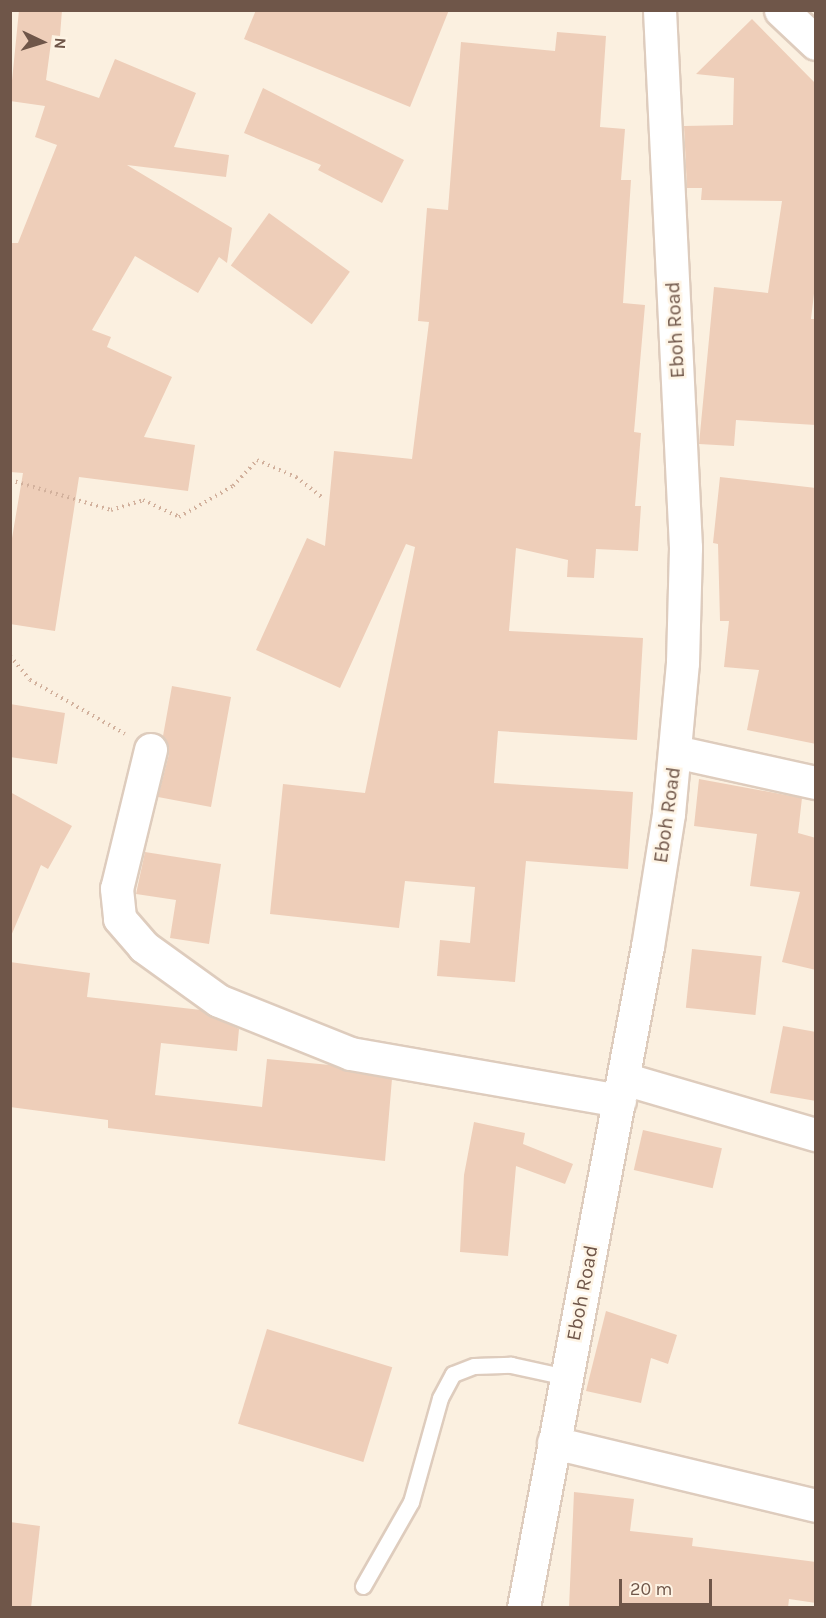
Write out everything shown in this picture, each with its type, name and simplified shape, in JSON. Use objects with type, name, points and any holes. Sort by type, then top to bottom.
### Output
[{"type":"main road","points":[[781,10],[816,43]]},
{"type":"street","name":"Eboh Road","points":[[524,1608],[622,1090],[676,752],[686,548],[660,10]]},
{"type":"street","points":[[151,750],[117,889],[120,919],[144,948],[219,1001],[351,1054],[622,1090],[816,1135]]},
{"type":"street","points":[[676,752],[816,783]]},
{"type":"street","points":[[554,1443],[816,1506]]},
{"type":"lane","points":[[363,1586],[411,1502],[440,1398],[453,1374],[474,1366],[511,1365],[566,1377]]},
{"type":"path","points":[[10,480],[111,510],[143,501],[179,517],[233,486],[257,460],[296,477],[323,498]]},
{"type":"path","points":[[10,656],[30,680],[151,750]]},
{"type":"building","points":[[19,10],[62,10],[60,36],[52,35],[46,80],[99,98],[115,59],[196,93],[174,147],[229,155],[226,177],[127,165],[232,228],[227,263],[219,257],[198,293],[135,256],[92,330],[111,337],[107,347],[172,377],[144,437],[195,445],[188,491],[79,477],[55,631],[10,624],[10,550],[23,473],[10,472],[10,243],[18,243],[57,145],[35,137],[45,106],[10,101]]},
{"type":"building","points":[[256,10],[449,10],[410,107],[244,39]]},
{"type":"building","points":[[752,19],[816,84],[816,277],[811,319],[816,319],[816,425],[736,420],[734,446],[699,444],[714,287],[768,293],[782,201],[701,200],[702,188],[687,188],[684,126],[733,125],[734,78],[696,74]]},
{"type":"building","points":[[557,32],[606,36],[600,127],[625,129],[621,180],[631,180],[623,303],[645,305],[634,432],[641,433],[635,506],[641,506],[638,551],[596,549],[594,578],[567,577],[568,560],[516,548],[509,631],[643,638],[637,740],[498,731],[494,783],[633,792],[628,869],[526,861],[515,982],[437,976],[440,940],[470,943],[475,887],[405,881],[399,928],[270,914],[283,784],[365,793],[415,547],[406,544],[340,688],[256,650],[307,538],[325,546],[334,451],[412,459],[429,322],[418,321],[427,208],[448,210],[461,42],[555,51]]},
{"type":"building","points":[[263,88],[404,160],[382,203],[318,170],[321,165],[244,133]]},
{"type":"building","points":[[269,213],[350,272],[312,324],[231,266]]},
{"type":"building","points":[[720,477],[816,488],[816,744],[747,730],[759,670],[724,667],[729,621],[720,621],[718,544],[713,543]]},
{"type":"building","points":[[172,686],[231,697],[211,807],[158,797],[169,754],[163,736]]},
{"type":"building","points":[[10,704],[65,713],[57,764],[10,757]]},
{"type":"building","points":[[699,779],[802,798],[798,833],[816,838],[816,970],[782,962],[800,892],[750,886],[757,834],[694,826]]},
{"type":"building","points":[[10,792],[72,826],[48,869],[41,865],[11,936]]},
{"type":"building","points":[[145,852],[221,864],[209,944],[170,938],[176,900],[136,894]]},
{"type":"building","points":[[692,949],[762,956],[755,1015],[686,1008]]},
{"type":"building","points":[[10,962],[90,973],[87,997],[201,1010],[239,1029],[237,1051],[161,1043],[155,1095],[262,1107],[267,1059],[330,1065],[392,1079],[385,1161],[108,1128],[108,1120],[10,1107]]},
{"type":"building","points":[[783,1026],[816,1032],[816,1101],[770,1093]]},
{"type":"building","points":[[474,1122],[525,1133],[523,1144],[573,1164],[565,1184],[516,1166],[508,1256],[460,1252],[464,1175]]},
{"type":"building","points":[[643,1130],[722,1148],[713,1188],[634,1170]]},
{"type":"building","points":[[606,1311],[677,1335],[668,1364],[651,1358],[641,1403],[586,1391]]},
{"type":"building","points":[[267,1329],[392,1367],[363,1462],[238,1424]]},
{"type":"building","points":[[574,1492],[634,1499],[630,1531],[693,1538],[692,1546],[816,1562],[816,1603],[789,1599],[788,1608],[569,1608]]},
{"type":"building","points":[[10,1522],[40,1526],[31,1608],[10,1608]]}]
